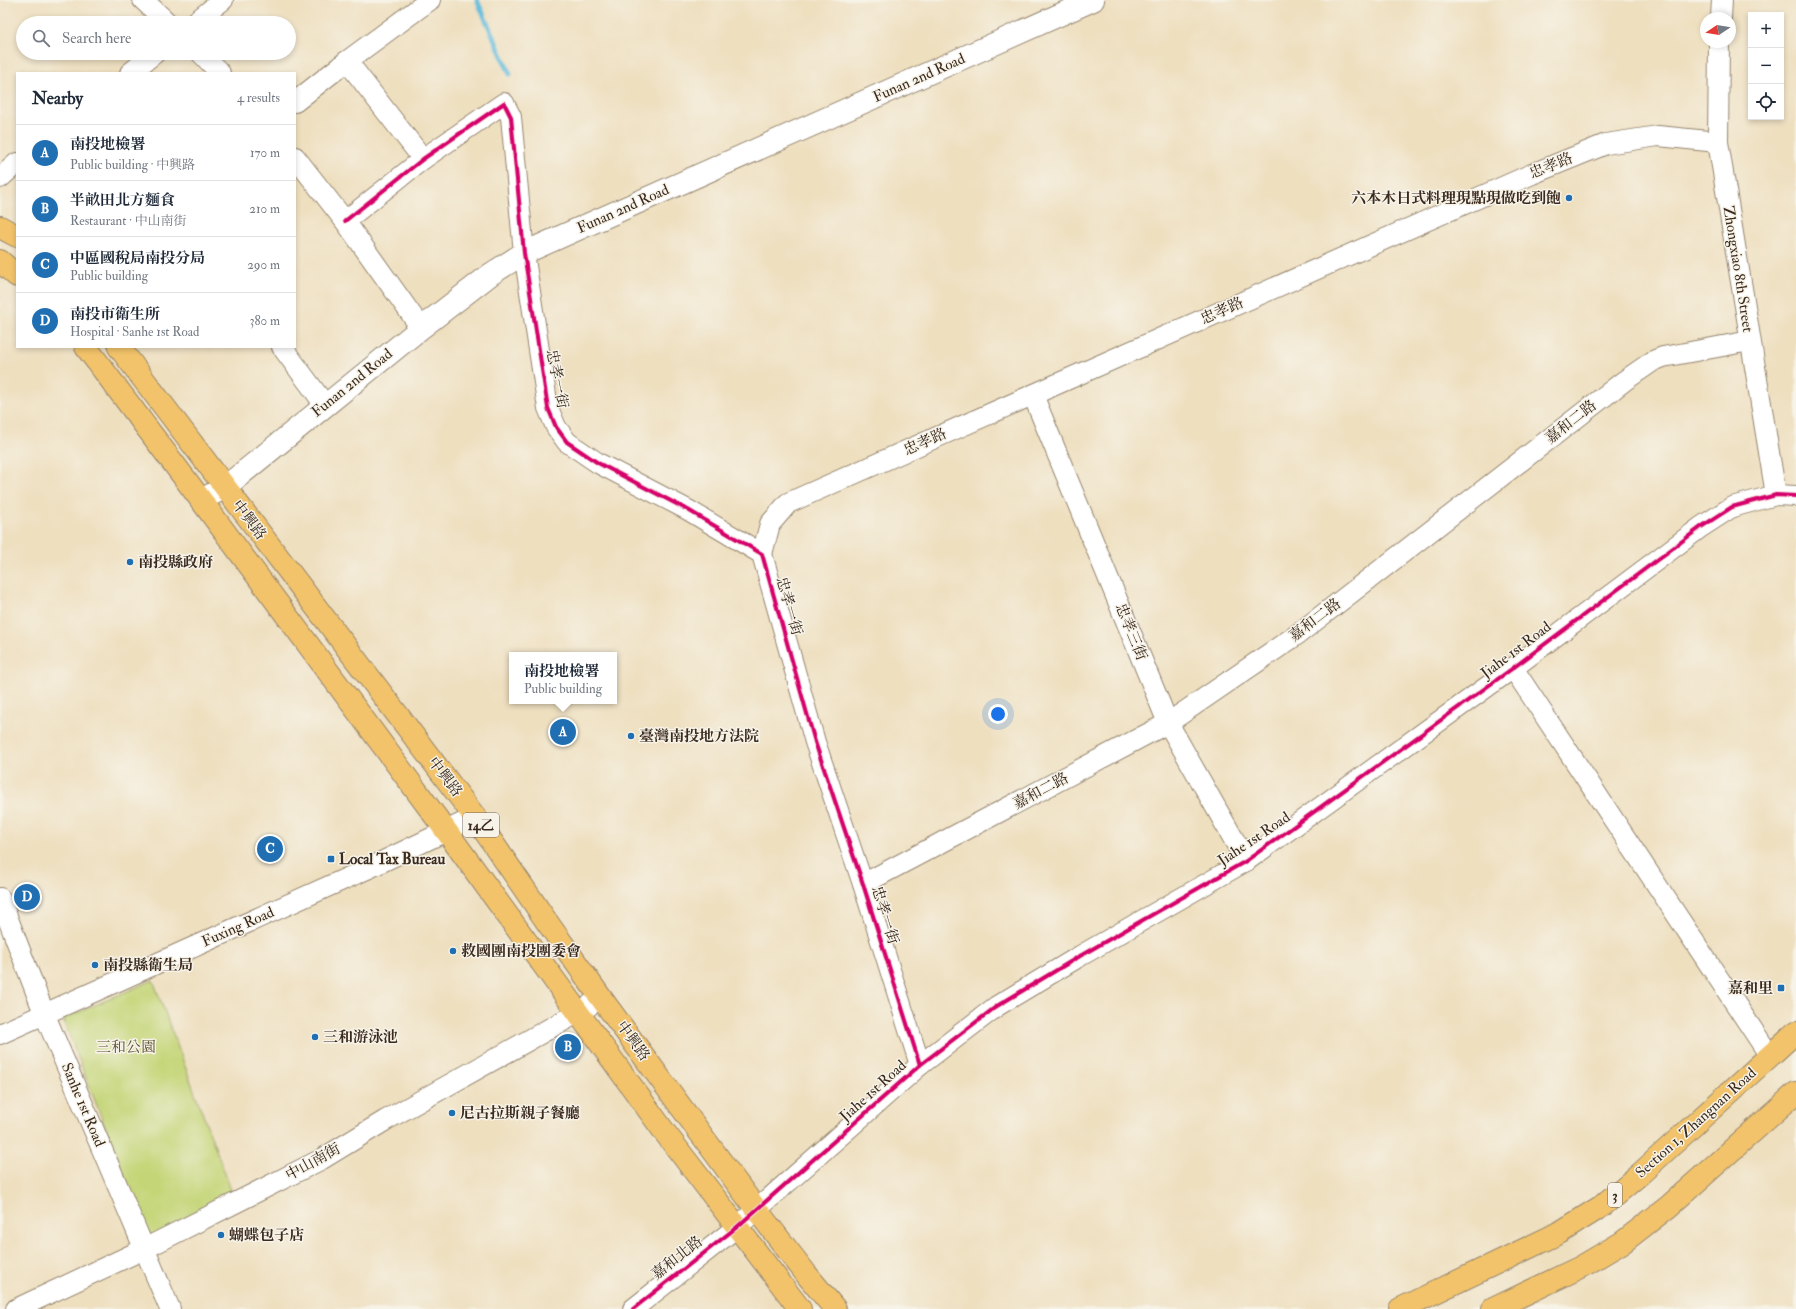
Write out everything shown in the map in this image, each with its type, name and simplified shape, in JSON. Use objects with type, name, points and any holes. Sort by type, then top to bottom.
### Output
[{"type":"main road","points":[[0,227],[16,235]]},
{"type":"main road","points":[[0,261],[16,275]]},
{"type":"main road","name":"中興路","points":[[120,348],[224,488],[476,817],[547,922],[601,998],[756,1209],[835,1309]]},
{"type":"main road","name":"中興路","points":[[91,349],[579,1012],[666,1134],[800,1309]]},
{"type":"main road","name":"Section 1, Zhangnan Road","points":[[1400,1309],[1559,1233],[1602,1206],[1640,1174],[1796,1032]]},
{"type":"main road","points":[[1493,1309],[1580,1267],[1623,1242],[1668,1207],[1796,1093]]},
{"type":"street","points":[[143,0],[160,16]]},
{"type":"street","points":[[203,16],[223,0]]},
{"type":"street","points":[[296,101],[347,61],[430,0]]},
{"type":"street","name":"Funan 2nd Road","points":[[201,500],[224,488],[325,404],[421,328],[491,274],[524,253],[1093,0]]},
{"type":"street","points":[[1721,12],[1722,0]]},
{"type":"street","name":"Zhongxiao 8th Street","points":[[1719,48],[1718,142],[1776,495]]},
{"type":"street","points":[[131,72],[146,60]]},
{"type":"street","points":[[208,60],[219,72]]},
{"type":"street","points":[[345,221],[423,159],[347,61]]},
{"type":"street","name":"忠孝一街","points":[[423,159],[504,103],[511,117],[524,253],[548,408],[556,427],[567,442],[598,463],[688,510],[762,554],[815,742],[863,884],[920,1065]]},
{"type":"street","name":"忠孝路","points":[[762,554],[770,524],[788,503],[1525,177],[1606,144],[1658,136],[1718,142]]},
{"type":"street","points":[[296,158],[345,221],[421,328]]},
{"type":"street","points":[[0,178],[16,164]]},
{"type":"street","name":"嘉和二路","points":[[863,884],[1168,723],[1298,634],[1624,381],[1653,361],[1663,357],[1750,341]]},
{"type":"street","points":[[283,348],[325,404]]},
{"type":"street","name":"忠孝三街","points":[[1033,395],[1168,723],[1246,861]]},
{"type":"street","name":"Jiahe 1st Road","points":[[737,1226],[920,1065],[997,1006],[1246,861],[1513,668],[1701,527],[1732,507],[1776,495],[1796,496]]},
{"type":"street","points":[[1513,668],[1770,1056]]},
{"type":"street","name":"Fuxing Road","points":[[0,1034],[367,870],[476,817]]},
{"type":"street","name":"Sanhe 1st Road","points":[[0,898],[44,1014],[170,1309]]},
{"type":"street","name":"中山南街","points":[[16,1309],[144,1249],[322,1159],[386,1120],[579,1012],[601,998]]},
{"type":"street","name":"嘉和北路","points":[[633,1309],[737,1226]]},
{"type":"green space","name":"三和公園","points":[[153,980],[234,1198],[149,1239],[63,1019]]},
{"type":"waterway","points":[[477,0],[510,74]]},
{"type":"cycle path","points":[[345,221],[423,159],[504,103],[511,117],[524,253],[548,408],[556,427],[567,442],[598,463],[688,510],[762,554],[815,742],[863,884],[920,1065]]},
{"type":"cycle path","points":[[633,1309],[737,1227],[920,1065],[997,1006],[1080,956],[1246,861],[1513,668],[1701,527],[1732,507],[1776,495],[1796,496]]},
{"type":"place","name":"六本木日式料理現點現做吃到飽","points":[[1569,198]]},
{"type":"place","name":"南投縣政府","points":[[130,562]]},
{"type":"place","name":"南投地檢署","points":[[563,732]]},
{"type":"place","name":"臺灣南投地方法院","points":[[631,736]]},
{"type":"place","name":"中區國稅局南投分局","points":[[270,849]]},
{"type":"place","name":"Local Tax Bureau","points":[[331,859]]},
{"type":"place","name":"南投市衛生所","points":[[27,897]]},
{"type":"place","name":"救國團南投團委會","points":[[453,951]]},
{"type":"place","name":"南投縣衛生局","points":[[95,965]]},
{"type":"place","name":"嘉和里","points":[[1781,988]]},
{"type":"place","name":"三和游泳池","points":[[315,1037]]},
{"type":"place","name":"半畝田北方麵食","points":[[568,1047]]},
{"type":"place","name":"尼古拉斯親子餐廳","points":[[452,1113]]},
{"type":"place","name":"蝴蝶包子店","points":[[221,1235]]}]
